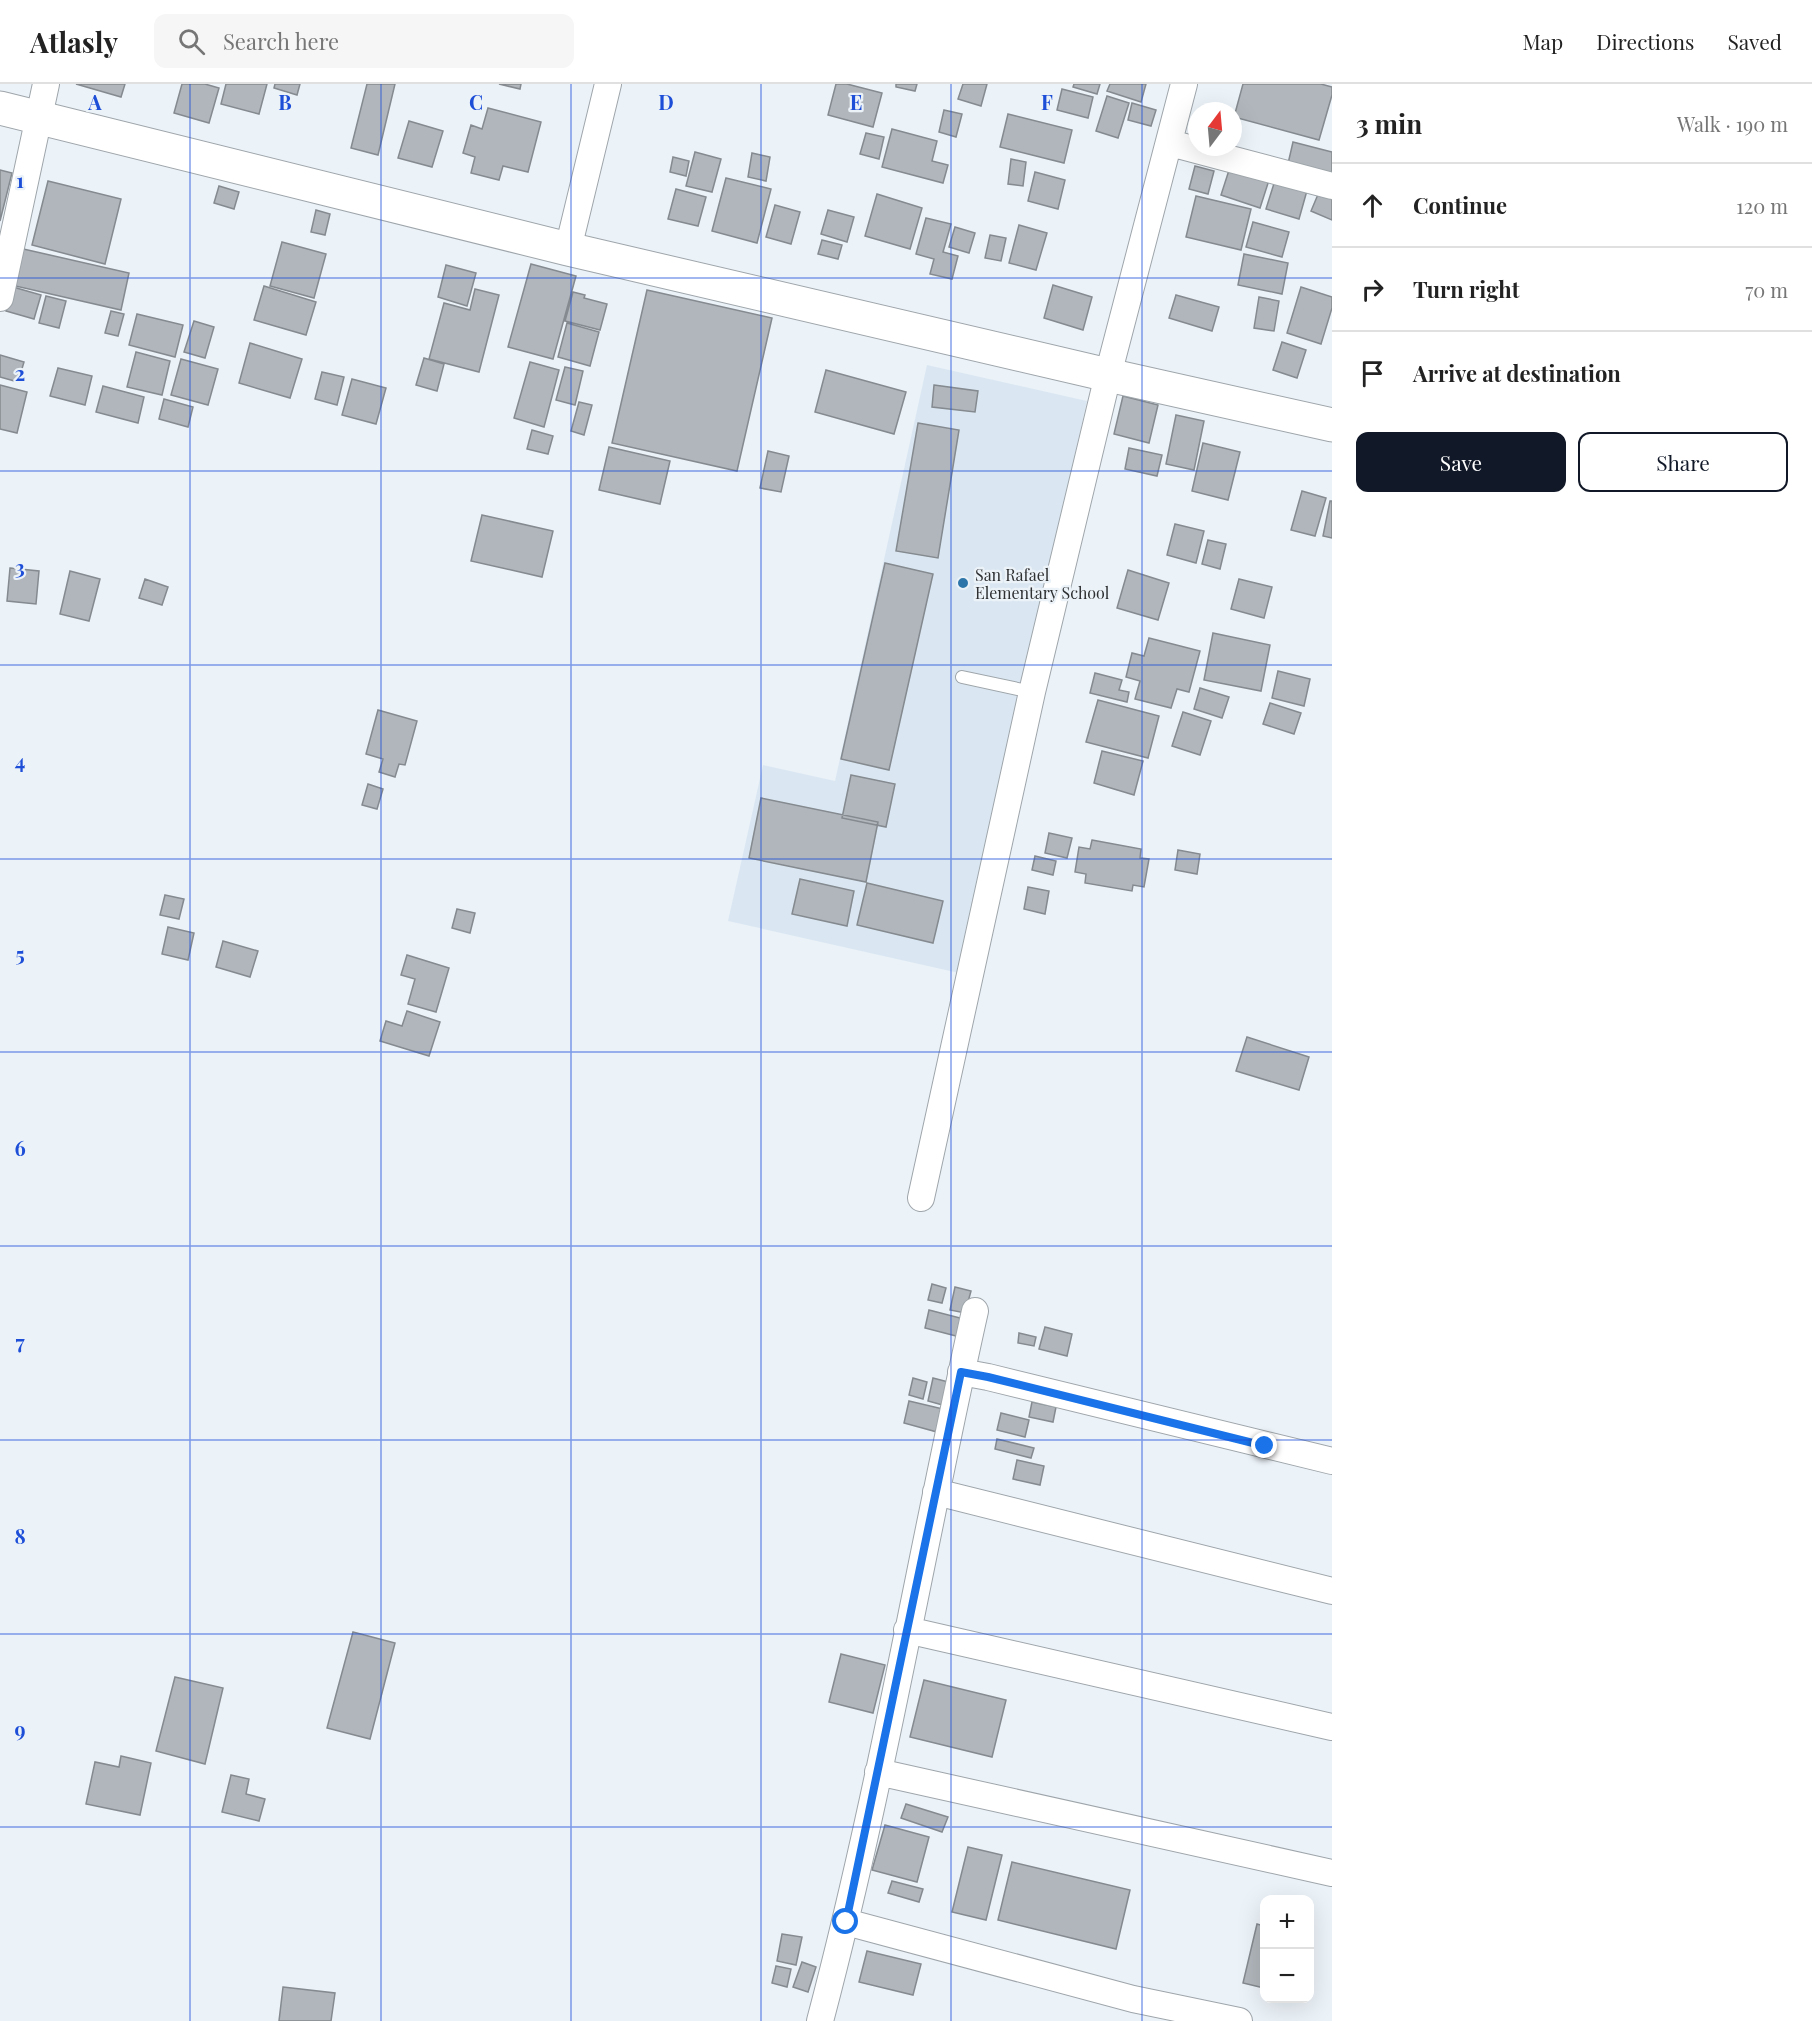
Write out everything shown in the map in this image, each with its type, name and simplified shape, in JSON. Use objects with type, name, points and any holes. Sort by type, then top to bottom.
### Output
[{"type":"street","points":[[0,298],[46,84]]},
{"type":"street","points":[[568,249],[608,84]]},
{"type":"street","points":[[921,1198],[1032,692],[1108,375],[1184,84]]},
{"type":"street","points":[[0,108],[568,249],[1332,425]]},
{"type":"street","points":[[1170,143],[1332,186]]},
{"type":"street","points":[[820,2021],[846,1922],[975,1311]]},
{"type":"street","points":[[961,1372],[1332,1461]]},
{"type":"street","points":[[936,1492],[1332,1591]]},
{"type":"street","points":[[907,1630],[1332,1726]]},
{"type":"street","points":[[878,1772],[1332,1873]]},
{"type":"street","points":[[846,1922],[1133,1999],[1239,2021]]},
{"type":"lane","points":[[962,677],[1032,692]]},
{"type":"shaded area","name":"San Rafael Elementary School","points":[[927,365],[1087,401],[959,973],[728,921],[763,765],[835,781]]},
{"type":"building","points":[[76,84],[125,84],[121,97]]},
{"type":"building","points":[[182,84],[205,84],[219,88],[209,123],[174,113]]},
{"type":"building","points":[[226,84],[267,84],[259,114],[221,104]]},
{"type":"building","points":[[275,84],[300,84],[297,95],[274,88]]},
{"type":"building","points":[[367,84],[395,84],[378,155],[351,148]]},
{"type":"building","points":[[499,84],[521,84],[520,89]]},
{"type":"building","points":[[836,84],[847,84],[882,93],[873,127],[828,115]]},
{"type":"building","points":[[896,84],[917,84],[915,91],[896,87]]},
{"type":"building","points":[[963,84],[987,84],[981,106],[958,99]]},
{"type":"building","points":[[1074,84],[1100,84],[1097,94],[1073,87]]},
{"type":"building","points":[[1110,84],[1146,84],[1141,102],[1107,91]]},
{"type":"building","points":[[1243,84],[1321,84],[1332,87],[1332,95],[1319,140],[1242,119],[1242,102],[1238,102]]},
{"type":"building","points":[[1062,89],[1093,97],[1088,118],[1057,110]]},
{"type":"building","points":[[1107,96],[1129,103],[1118,138],[1096,131]]},
{"type":"building","points":[[1132,103],[1156,110],[1151,126],[1128,120]]},
{"type":"building","points":[[488,108],[541,122],[528,172],[503,166],[499,180],[471,173],[475,157],[463,153],[471,125],[482,129]]},
{"type":"building","points":[[944,110],[962,114],[956,137],[939,132]]},
{"type":"building","points":[[1008,114],[1072,130],[1064,163],[1000,147]]},
{"type":"building","points":[[409,121],[443,131],[432,167],[398,158]]},
{"type":"building","points":[[892,129],[937,141],[932,161],[948,165],[943,183],[882,167]]},
{"type":"building","points":[[866,133],[884,137],[879,159],[860,154]]},
{"type":"building","points":[[1293,142],[1332,152],[1332,179],[1287,168]]},
{"type":"building","points":[[695,152],[721,159],[712,192],[686,186]]},
{"type":"building","points":[[752,153],[770,157],[766,181],[748,177]]},
{"type":"building","points":[[673,157],[689,161],[686,176],[670,172]]},
{"type":"building","points":[[1011,159],[1026,162],[1023,186],[1008,184]]},
{"type":"building","points":[[1231,164],[1270,177],[1260,208],[1221,195]]},
{"type":"building","points":[[1195,166],[1214,171],[1208,194],[1189,189]]},
{"type":"building","points":[[0,170],[12,173],[0,221]]},
{"type":"building","points":[[1035,172],[1065,180],[1058,209],[1028,201]]},
{"type":"building","points":[[1276,177],[1308,187],[1299,219],[1266,209]]},
{"type":"building","points":[[726,178],[771,189],[757,243],[712,231]]},
{"type":"building","points":[[48,181],[121,199],[105,264],[32,245]]},
{"type":"building","points":[[1322,185],[1332,189],[1332,220],[1311,211]]},
{"type":"building","points":[[219,186],[239,192],[234,209],[214,203]]},
{"type":"building","points":[[676,189],[706,197],[698,226],[668,219]]},
{"type":"building","points":[[877,194],[922,208],[910,249],[865,236]]},
{"type":"building","points":[[1196,196],[1251,209],[1241,250],[1186,237]]},
{"type":"building","points":[[775,205],[800,212],[791,244],[766,237]]},
{"type":"building","points":[[316,210],[330,214],[325,235],[311,232]]},
{"type":"building","points":[[828,210],[854,217],[847,242],[821,234]]},
{"type":"building","points":[[926,218],[951,224],[943,252],[958,256],[952,279],[930,274],[934,259],[916,254]]},
{"type":"building","points":[[1253,222],[1289,232],[1282,257],[1246,247]]},
{"type":"building","points":[[1019,225],[1047,233],[1036,270],[1009,263]]},
{"type":"building","points":[[955,227],[975,233],[969,253],[949,247]]},
{"type":"building","points":[[990,235],[1006,238],[1001,261],[985,258]]},
{"type":"building","points":[[822,240],[842,245],[838,259],[818,254]]},
{"type":"building","points":[[282,242],[326,254],[314,298],[270,286]]},
{"type":"building","points":[[19,248],[129,273],[121,310],[11,285]]},
{"type":"building","points":[[1244,254],[1288,263],[1282,294],[1238,285]]},
{"type":"building","points":[[531,264],[576,276],[553,359],[508,347]]},
{"type":"building","points":[[446,265],[476,273],[467,306],[438,297]]},
{"type":"building","points":[[1053,285],[1092,297],[1083,330],[1044,318]]},
{"type":"building","points":[[264,286],[316,302],[306,335],[254,320]]},
{"type":"building","points":[[13,287],[41,295],[34,319],[6,311]]},
{"type":"building","points":[[1301,287],[1332,297],[1332,308],[1321,344],[1287,333]]},
{"type":"building","points":[[475,289],[499,295],[479,372],[429,359],[444,303],[470,310]]},
{"type":"building","points":[[647,290],[772,318],[737,471],[612,443]]},
{"type":"building","points":[[573,292],[585,295],[584,298],[607,304],[600,330],[565,321]]},
{"type":"building","points":[[1176,295],[1219,307],[1212,331],[1169,318]]},
{"type":"building","points":[[46,296],[66,301],[59,328],[39,323]]},
{"type":"building","points":[[1259,297],[1279,301],[1274,331],[1254,328]]},
{"type":"building","points":[[111,311],[124,314],[118,336],[105,333]]},
{"type":"building","points":[[137,314],[183,325],[175,357],[129,345]]},
{"type":"building","points":[[194,321],[214,327],[205,358],[184,352]]},
{"type":"building","points":[[567,323],[599,332],[590,366],[558,357]]},
{"type":"building","points":[[1282,342],[1306,350],[1297,378],[1273,370]]},
{"type":"building","points":[[250,343],[302,359],[290,398],[239,383]]},
{"type":"building","points":[[136,352],[170,361],[162,395],[127,387]]},
{"type":"building","points":[[0,355],[24,362],[18,382],[0,377]]},
{"type":"building","points":[[424,358],[444,364],[437,391],[416,385]]},
{"type":"building","points":[[181,359],[218,369],[208,405],[171,395]]},
{"type":"building","points":[[530,362],[559,370],[544,427],[514,418]]},
{"type":"building","points":[[565,367],[583,371],[575,405],[556,400]]},
{"type":"building","points":[[58,368],[92,376],[85,405],[50,396]]},
{"type":"building","points":[[826,370],[906,392],[894,434],[815,412]]},
{"type":"building","points":[[322,372],[344,377],[337,405],[315,399]]},
{"type":"building","points":[[352,379],[386,388],[376,424],[342,415]]},
{"type":"building","points":[[0,385],[27,392],[17,433],[0,429]]},
{"type":"building","points":[[934,385],[978,391],[975,412],[932,407]]},
{"type":"building","points":[[103,386],[144,397],[138,423],[96,412]]},
{"type":"building","points":[[1123,396],[1158,405],[1149,443],[1114,434]]},
{"type":"building","points":[[164,399],[193,407],[188,427],[159,419]]},
{"type":"building","points":[[579,402],[592,405],[584,435],[571,431]]},
{"type":"building","points":[[1176,415],[1204,421],[1194,470],[1166,464]]},
{"type":"building","points":[[918,423],[959,430],[938,558],[896,551]]},
{"type":"building","points":[[532,430],[553,436],[548,454],[527,449]]},
{"type":"building","points":[[1203,443],[1240,452],[1228,500],[1192,491]]},
{"type":"building","points":[[609,447],[670,461],[660,504],[599,490]]},
{"type":"building","points":[[1129,448],[1162,455],[1157,476],[1125,469]]},
{"type":"building","points":[[768,451],[789,456],[781,492],[760,488]]},
{"type":"building","points":[[1302,491],[1326,498],[1315,536],[1291,530]]},
{"type":"building","points":[[1330,501],[1332,501],[1332,538],[1323,536]]},
{"type":"building","points":[[482,515],[553,531],[542,577],[471,561]]},
{"type":"building","points":[[1175,524],[1204,531],[1196,563],[1167,555]]},
{"type":"building","points":[[1208,540],[1226,544],[1220,569],[1202,564]]},
{"type":"building","points":[[885,563],[933,574],[889,770],[841,759]]},
{"type":"building","points":[[10,568],[39,571],[36,604],[7,601]]},
{"type":"building","points":[[1128,570],[1169,583],[1158,620],[1117,608]]},
{"type":"building","points":[[70,571],[100,579],[89,621],[60,614]]},
{"type":"building","points":[[145,579],[168,587],[162,605],[139,598]]},
{"type":"building","points":[[1239,579],[1272,587],[1264,618],[1231,609]]},
{"type":"building","points":[[1213,633],[1270,645],[1261,691],[1204,680]]},
{"type":"building","points":[[1149,638],[1200,651],[1189,692],[1177,689],[1171,708],[1135,699],[1140,681],[1126,677],[1132,653],[1144,656]]},
{"type":"building","points":[[1278,671],[1310,679],[1304,706],[1272,698]]},
{"type":"building","points":[[1095,673],[1122,680],[1119,690],[1129,692],[1127,702],[1090,693]]},
{"type":"building","points":[[1200,688],[1229,697],[1222,718],[1194,709]]},
{"type":"building","points":[[1098,700],[1159,716],[1148,758],[1086,742]]},
{"type":"building","points":[[1270,703],[1301,713],[1294,734],[1263,724]]},
{"type":"building","points":[[378,710],[417,721],[405,765],[399,764],[395,777],[379,772],[383,759],[366,754]]},
{"type":"building","points":[[1183,712],[1211,721],[1200,755],[1172,746]]},
{"type":"building","points":[[1102,751],[1143,761],[1134,795],[1094,783]]},
{"type":"building","points":[[851,775],[895,784],[886,827],[842,818]]},
{"type":"building","points":[[368,784],[383,789],[377,809],[362,805]]},
{"type":"building","points":[[761,798],[878,822],[866,882],[749,858]]},
{"type":"building","points":[[1049,833],[1072,838],[1067,858],[1045,853]]},
{"type":"building","points":[[1092,840],[1141,849],[1140,858],[1149,859],[1144,887],[1133,885],[1132,891],[1085,883],[1086,874],[1075,872],[1079,847],[1090,849]]},
{"type":"building","points":[[1178,850],[1200,854],[1197,874],[1175,870]]},
{"type":"building","points":[[1035,856],[1056,861],[1053,875],[1032,870]]},
{"type":"building","points":[[800,879],[854,891],[847,926],[792,914]]},
{"type":"building","points":[[867,883],[943,901],[933,943],[857,925]]},
{"type":"building","points":[[1028,887],[1049,891],[1045,914],[1024,909]]},
{"type":"building","points":[[165,895],[184,899],[179,919],[160,915]]},
{"type":"building","points":[[457,909],[475,913],[470,933],[452,928]]},
{"type":"building","points":[[168,927],[194,933],[188,960],[162,954]]},
{"type":"building","points":[[223,941],[258,951],[250,977],[216,967]]},
{"type":"building","points":[[407,955],[449,968],[436,1012],[408,1004],[415,979],[401,975]]},
{"type":"building","points":[[407,1011],[440,1022],[429,1056],[380,1041],[386,1021],[402,1026]]},
{"type":"building","points":[[1247,1037],[1309,1057],[1299,1090],[1236,1071]]},
{"type":"building","points":[[932,1284],[946,1288],[942,1303],[928,1300]]},
{"type":"building","points":[[955,1287],[971,1291],[965,1313],[950,1310]]},
{"type":"building","points":[[929,1310],[964,1319],[960,1337],[925,1328]]},
{"type":"building","points":[[1045,1327],[1072,1334],[1067,1356],[1039,1349]]},
{"type":"building","points":[[1019,1333],[1036,1337],[1034,1346],[1018,1343]]},
{"type":"building","points":[[913,1378],[927,1382],[923,1399],[909,1395]]},
{"type":"building","points":[[933,1378],[956,1384],[950,1407],[928,1401]]},
{"type":"building","points":[[909,1401],[943,1409],[937,1432],[904,1423]]},
{"type":"building","points":[[1032,1402],[1056,1407],[1053,1422],[1029,1417]]},
{"type":"building","points":[[1001,1413],[1029,1420],[1025,1437],[997,1430]]},
{"type":"building","points":[[997,1439],[1034,1448],[1031,1458],[995,1449]]},
{"type":"building","points":[[1017,1460],[1044,1466],[1040,1485],[1013,1479]]},
{"type":"building","points":[[353,1632],[395,1643],[370,1739],[327,1728]]},
{"type":"building","points":[[841,1654],[885,1665],[873,1713],[829,1702]]},
{"type":"building","points":[[175,1677],[223,1688],[205,1764],[156,1751]]},
{"type":"building","points":[[924,1680],[1006,1700],[992,1757],[910,1737]]},
{"type":"building","points":[[121,1756],[151,1763],[140,1815],[86,1804],[95,1762],[119,1767]]},
{"type":"building","points":[[231,1775],[249,1779],[246,1794],[265,1799],[259,1821],[222,1812]]},
{"type":"building","points":[[906,1804],[948,1817],[942,1832],[901,1818]]},
{"type":"building","points":[[885,1825],[929,1837],[917,1882],[872,1870]]},
{"type":"building","points":[[968,1847],[1002,1855],[986,1920],[952,1912]]},
{"type":"building","points":[[1012,1862],[1130,1890],[1116,1949],[998,1920]]},
{"type":"building","points":[[892,1881],[923,1889],[919,1902],[888,1893]]},
{"type":"building","points":[[1257,1924],[1260,1925],[1260,1987],[1243,1983]]},
{"type":"building","points":[[782,1934],[802,1937],[796,1965],[777,1961]]},
{"type":"building","points":[[867,1951],[921,1964],[913,1995],[859,1982]]},
{"type":"building","points":[[802,1962],[816,1967],[808,1992],[793,1987]]},
{"type":"building","points":[[776,1966],[791,1969],[787,1987],[772,1983]]},
{"type":"building","points":[[283,1987],[335,1993],[331,2021],[279,2021]]},
{"type":"place","name":"San Rafael Elementary School","points":[[963,583]]},
{"type":"route","points":[[846,1922],[961,1372],[1265,1446]]}]
